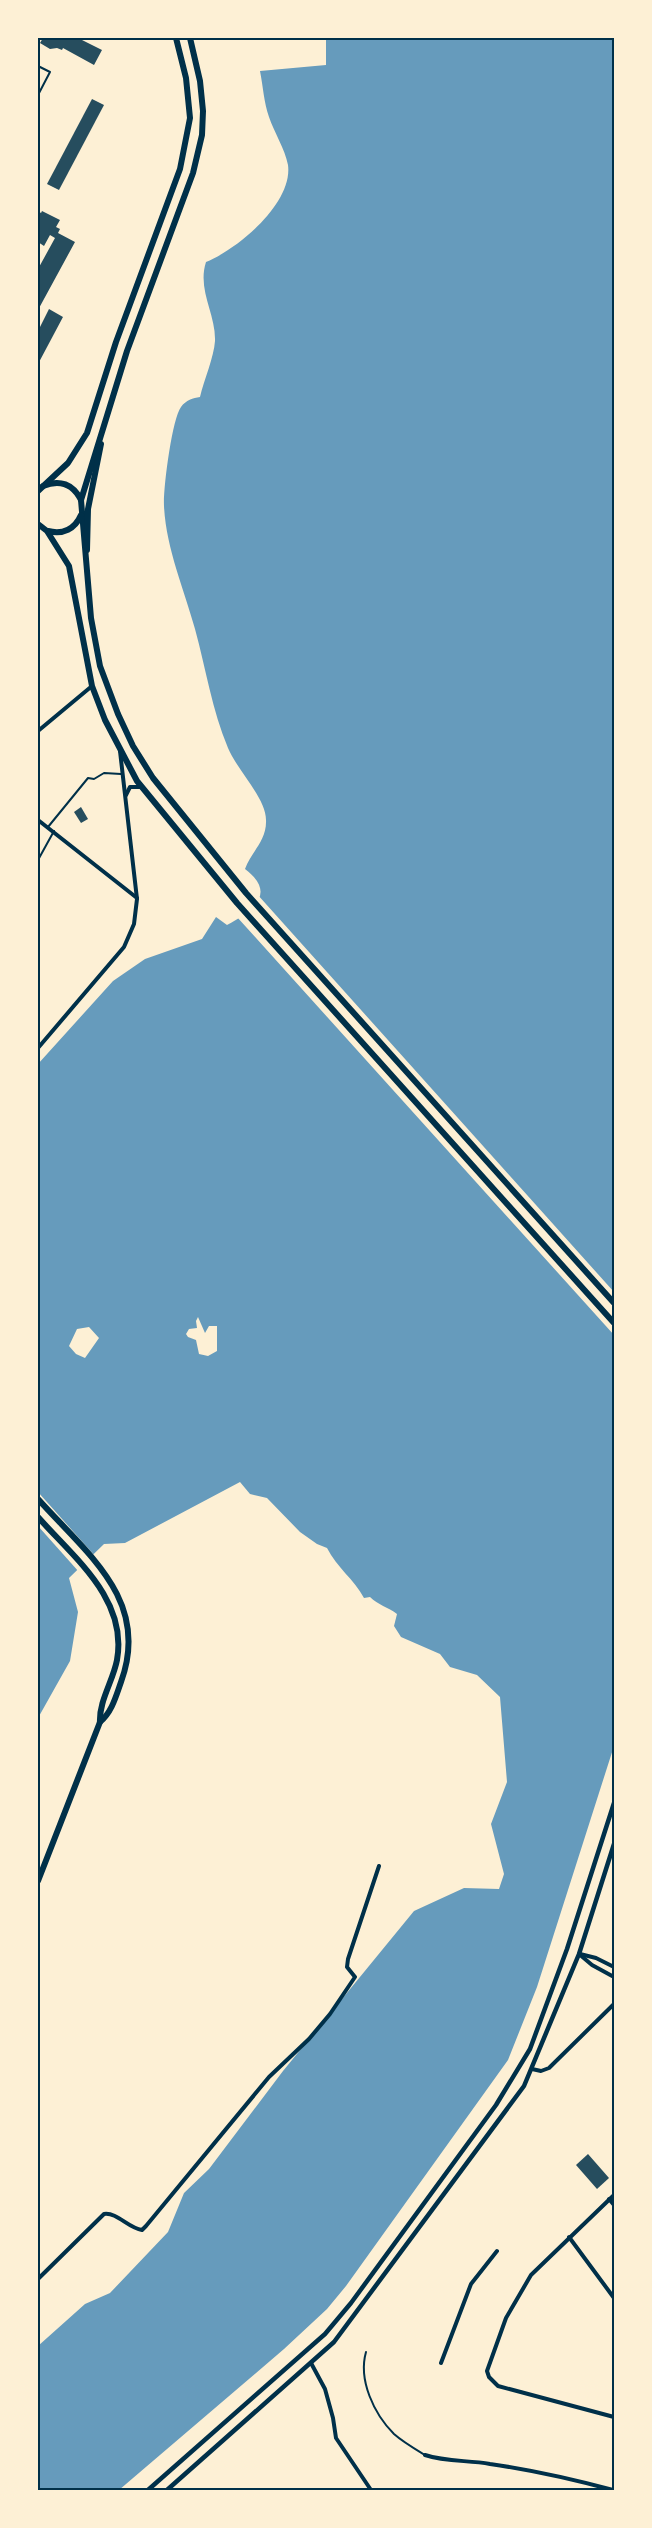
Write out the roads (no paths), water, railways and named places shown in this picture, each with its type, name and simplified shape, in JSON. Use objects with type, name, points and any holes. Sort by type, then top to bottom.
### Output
[{"type":"main road","points":[[40,488],[68,463],[87,433],[116,342],[180,169],[190,118],[186,78],[176,38]]},
{"type":"main road","points":[[88,587],[88,509],[100,447],[143,307],[189,184],[202,135],[201,91],[190,38]]},
{"type":"main road","points":[[116,390],[103,424],[81,500],[81,513],[91,618],[100,666],[133,746],[153,778],[246,893],[615,1304]]},
{"type":"main road","points":[[40,488],[58,482],[65,484],[72,487],[81,500]]},
{"type":"main road","points":[[47,531],[68,530],[74,526],[81,513]]},
{"type":"main road","points":[[38,524],[47,531],[69,566],[92,686],[120,750],[142,787],[237,903],[615,1323]]},
{"type":"main road","points":[[38,1499],[112,1582],[119,1595],[127,1623],[129,1641],[127,1658],[108,1716],[100,1722]]},
{"type":"main road","points":[[38,1517],[106,1595],[117,1631],[117,1658],[100,1712],[100,1722],[38,1881]]},
{"type":"street","points":[[38,731],[92,686]]},
{"type":"street","points":[[38,1047],[124,947],[134,924],[137,899],[120,750]]},
{"type":"street","points":[[125,799],[130,787],[142,787]]},
{"type":"street","points":[[38,820],[137,899]]},
{"type":"street","points":[[148,2490],[326,2334],[351,2303],[514,2078],[541,2023],[615,1803]]},
{"type":"street","points":[[167,2490],[334,2342],[517,2096],[532,2069],[579,1954],[615,1844]]},
{"type":"street","points":[[38,2279],[104,2214],[109,2213],[136,2229],[142,2230],[269,2077],[309,2039],[330,2014],[355,1977],[347,1967],[348,1959],[379,1866]]},
{"type":"street","points":[[567,1949],[596,1958],[615,1968]]},
{"type":"street","points":[[579,1954],[592,1965],[615,1977]]},
{"type":"street","points":[[532,2069],[541,2071],[549,2068],[615,2004]]},
{"type":"street","points":[[615,2194],[537,2269],[521,2289],[506,2318],[487,2371],[489,2378],[498,2386],[615,2417]]},
{"type":"street","points":[[609,2199],[615,2205]]},
{"type":"street","points":[[569,2237],[615,2298]]},
{"type":"street","points":[[441,2363],[471,2284],[497,2250]]},
{"type":"street","points":[[326,2334],[334,2342]]},
{"type":"street","points":[[311,2363],[325,2389],[336,2438],[371,2490]]},
{"type":"street","points":[[425,2455],[442,2460],[487,2463],[543,2472],[613,2490]]},
{"type":"lane","points":[[38,66],[50,72],[38,95]]},
{"type":"lane","points":[[48,827],[88,778],[94,779],[104,773],[123,774]]},
{"type":"lane","points":[[38,860],[54,831]]},
{"type":"lane","points":[[366,2352],[363,2372],[372,2402],[395,2435],[425,2455]]},
{"type":"water","points":[[326,38],[614,38],[614,1746],[537,1987],[508,2060],[346,2286],[327,2309],[284,2349],[119,2490],[38,2490],[38,2346],[85,2304],[110,2293],[168,2232],[184,2193],[209,2169],[283,2071],[414,1911],[464,1888],[499,1889],[504,1874],[491,1824],[507,1782],[500,1697],[477,1675],[450,1667],[440,1654],[401,1637],[394,1626],[397,1614],[370,1597],[364,1598],[327,1548],[300,1532],[267,1498],[250,1494],[240,1482],[125,1543],[104,1544],[69,1578],[78,1612],[70,1661],[38,1718],[38,1064],[113,981],[145,959],[202,939],[216,917],[227,925],[245,914],[258,901],[260,886],[245,869],[264,834],[265,811],[232,757],[218,719],[168,537],[164,506],[165,485],[174,425],[181,407],[192,399],[200,397],[214,347],[215,331],[204,282],[206,262],[233,247],[261,223],[273,209],[287,180],[287,159],[267,112],[260,71],[326,65]],"holes":[[[198,1317],[205,1333],[209,1326],[217,1326],[217,1351],[208,1356],[199,1354],[196,1340],[186,1334],[189,1329],[197,1328]],[[89,1327],[99,1338],[85,1358],[76,1354],[69,1346],[77,1329]]]}]
